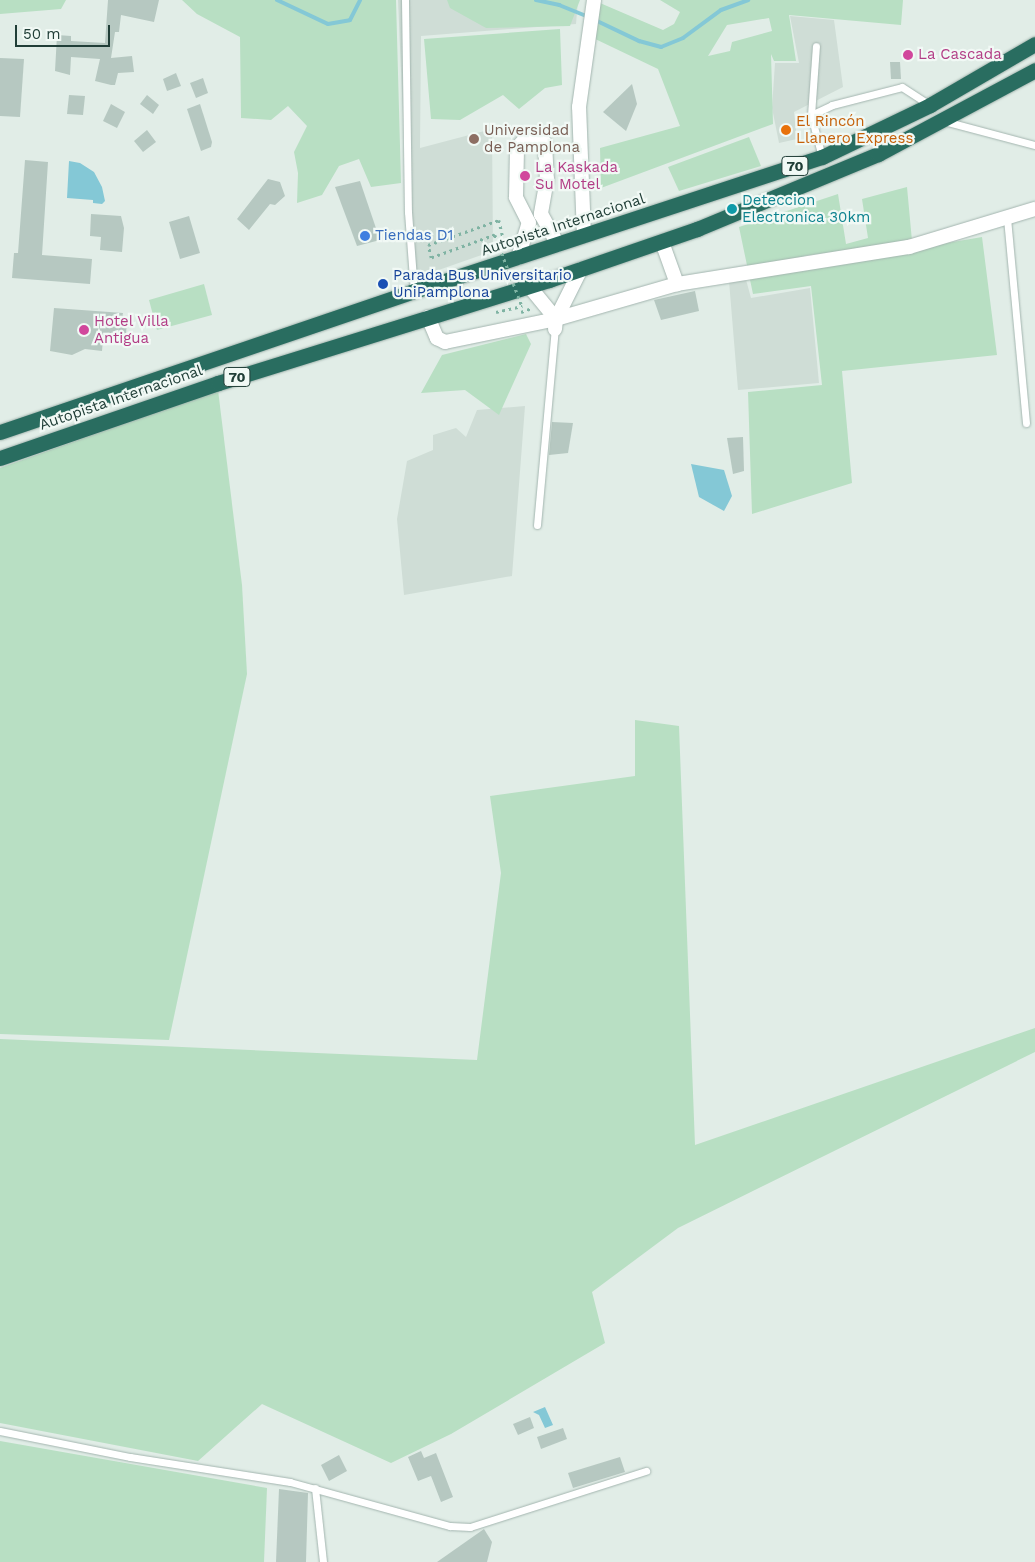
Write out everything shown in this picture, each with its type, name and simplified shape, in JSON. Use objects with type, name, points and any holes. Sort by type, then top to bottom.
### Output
[{"type":"highway","name":"Autopista Internacional","points":[[0,432],[414,291],[822,157],[930,105],[1035,44]]},
{"type":"highway","name":"Autopista Internacional","points":[[0,458],[218,383],[529,286],[662,242],[843,170],[944,121],[1035,70]]},
{"type":"street","points":[[584,236],[579,107],[594,0]]},
{"type":"street","points":[[513,259],[529,223],[525,209],[516,196],[518,148],[526,138],[539,138],[545,143],[547,180],[542,206],[542,220],[558,245]]},
{"type":"street","points":[[525,209],[542,206]]},
{"type":"street","points":[[428,317],[437,338],[444,342],[555,324],[677,284],[909,247],[1035,209]]},
{"type":"street","points":[[662,242],[677,284]]},
{"type":"street","points":[[555,324],[581,269]]},
{"type":"street","points":[[529,286],[555,324]]},
{"type":"lane","points":[[405,0],[408,212],[414,291]]},
{"type":"lane","points":[[816,46],[811,115],[822,157]]},
{"type":"lane","points":[[811,115],[832,105],[902,87],[930,105]]},
{"type":"lane","points":[[944,121],[1035,145]]},
{"type":"lane","points":[[1007,218],[1026,424]]},
{"type":"lane","points":[[537,525],[555,324]]},
{"type":"lane","points":[[0,1431],[130,1457],[315,1488],[450,1526],[470,1527],[646,1471]]},
{"type":"lane","points":[[315,1488],[324,1562]]},
{"type":"path","points":[[486,315],[522,306],[495,235],[431,258],[428,245],[499,220],[513,259]]},
{"type":"path","points":[[516,313],[543,305]]},
{"type":"shaded area","name":"Universidad de Pamplona","points":[[398,0],[578,0],[576,24],[421,36],[420,148],[492,129],[493,251],[410,280]]},
{"type":"shaded area","points":[[790,16],[834,20],[843,87],[794,112],[797,139],[779,143],[772,108],[775,63],[799,63]]},
{"type":"shaded area","points":[[745,276],[751,298],[810,288],[819,383],[738,390],[729,281]]},
{"type":"shaded area","points":[[525,406],[512,576],[404,595],[397,519],[407,461],[433,450],[433,435],[456,428],[466,437],[477,410]]},
{"type":"green space","points":[[0,0],[66,0],[61,9],[0,14]]},
{"type":"green space","points":[[182,0],[396,0],[401,183],[371,187],[359,159],[339,166],[322,195],[297,203],[298,173],[294,152],[307,126],[288,106],[271,120],[241,118],[240,37],[197,14]]},
{"type":"green space","points":[[447,0],[580,0],[570,26],[486,28],[450,8]]},
{"type":"green space","points":[[660,0],[903,0],[901,25],[789,15],[796,61],[774,61],[771,54],[773,124],[601,188],[600,148],[680,126],[658,69],[591,37],[600,3],[663,30],[674,24],[680,12]],"holes":[[[769,18],[772,31],[732,42],[730,51],[708,56],[727,25]]]},
{"type":"green space","points":[[560,29],[562,85],[545,88],[519,109],[503,95],[460,120],[431,119],[424,39]]},
{"type":"green space","points":[[749,137],[761,166],[679,191],[668,167]]},
{"type":"green space","points":[[907,187],[912,241],[804,256],[807,267],[982,237],[997,355],[842,371],[852,483],[752,514],[748,392],[822,385],[811,286],[753,294],[739,227],[838,194],[846,244],[868,238],[862,199]]},
{"type":"green space","points":[[204,284],[212,315],[157,330],[149,300]]},
{"type":"green space","points":[[526,334],[531,344],[499,415],[465,390],[421,393],[442,355]]},
{"type":"green space","points":[[218,390],[242,585],[247,674],[169,1040],[0,1034],[0,468]]},
{"type":"green space","points":[[635,720],[679,726],[695,1145],[1035,1028],[1035,1052],[678,1228],[592,1292],[605,1343],[451,1434],[391,1463],[262,1404],[198,1461],[0,1423],[0,1039],[477,1060],[501,873],[490,796],[635,776]]},
{"type":"green space","points":[[0,1441],[267,1488],[264,1562],[0,1562]]},
{"type":"water","points":[[69,161],[80,163],[94,172],[102,187],[105,201],[102,204],[93,203],[93,200],[67,198]]},
{"type":"water","points":[[691,464],[724,470],[732,496],[724,511],[699,497]]},
{"type":"water","points":[[545,1407],[553,1425],[545,1428],[539,1415],[533,1412]]},
{"type":"building","points":[[108,0],[159,0],[154,22],[121,15],[119,32],[115,32],[111,58],[132,56],[134,72],[118,73],[115,85],[111,85],[95,81],[100,59],[71,57],[70,75],[55,71],[57,35],[71,36],[71,41],[105,43]]},
{"type":"building","points":[[0,58],[24,59],[20,117],[0,116]]},
{"type":"building","points":[[890,62],[900,62],[901,79],[891,79]]},
{"type":"building","points":[[176,73],[181,86],[167,91],[163,79]]},
{"type":"building","points":[[203,78],[208,93],[196,98],[190,83]]},
{"type":"building","points":[[632,84],[637,104],[626,131],[603,112]]},
{"type":"building","points":[[69,95],[85,96],[83,115],[67,114]]},
{"type":"building","points":[[147,95],[159,105],[153,114],[140,104]]},
{"type":"building","points":[[111,104],[125,112],[117,128],[103,121]]},
{"type":"building","points":[[200,104],[212,142],[211,147],[201,151],[187,109]]},
{"type":"building","points":[[147,130],[156,142],[143,152],[134,141]]},
{"type":"building","points":[[25,160],[48,162],[42,255],[92,259],[90,284],[12,278],[14,253],[18,253]]},
{"type":"building","points":[[268,179],[280,182],[285,196],[275,205],[270,204],[249,230],[237,219]]},
{"type":"building","points":[[360,181],[380,240],[357,246],[335,187]]},
{"type":"building","points":[[91,214],[121,216],[124,228],[122,252],[100,250],[101,237],[90,236]]},
{"type":"building","points":[[189,216],[200,253],[180,259],[169,222]]},
{"type":"building","points":[[695,291],[699,311],[661,320],[654,300]]},
{"type":"building","name":"Hotel Villa Antigua","points":[[54,308],[123,313],[122,318],[127,319],[126,335],[121,334],[121,339],[103,338],[102,351],[85,349],[72,355],[50,351]]},
{"type":"building","points":[[552,422],[573,423],[568,453],[549,455]]},
{"type":"building","points":[[743,437],[744,471],[733,474],[727,438]]},
{"type":"building","points":[[530,1417],[534,1428],[518,1435],[513,1424]]},
{"type":"building","points":[[563,1428],[567,1439],[541,1449],[537,1437]]},
{"type":"building","points":[[421,1451],[424,1458],[436,1453],[453,1497],[441,1502],[431,1476],[418,1481],[408,1457]]},
{"type":"building","points":[[339,1455],[347,1471],[329,1481],[321,1465]]},
{"type":"building","points":[[620,1457],[625,1472],[573,1488],[568,1473]]},
{"type":"building","points":[[279,1489],[308,1493],[306,1562],[276,1562]]},
{"type":"building","points":[[484,1529],[492,1542],[487,1562],[437,1562]]},
{"type":"waterway","points":[[277,0],[328,24],[350,20],[360,0]]},
{"type":"waterway","points":[[536,0],[559,5],[589,17]]},
{"type":"waterway","points":[[595,20],[639,41],[661,47],[683,38],[721,10],[748,0]]},
{"type":"place","name":"La Cascada","points":[[908,55]]},
{"type":"place","name":"El Rincón Llanero Express","points":[[786,130]]},
{"type":"place","name":"Universidad de Pamplona","points":[[474,139]]},
{"type":"place","name":"La Kaskada Su Motel","points":[[525,176]]},
{"type":"place","name":"Deteccion Electronica 30km","points":[[732,209]]},
{"type":"place","name":"Tiendas D1","points":[[365,236]]},
{"type":"place","name":"Parada Bus Universitario UniPamplona","points":[[383,284]]},
{"type":"place","name":"Hotel Villa Antigua","points":[[84,330]]}]
